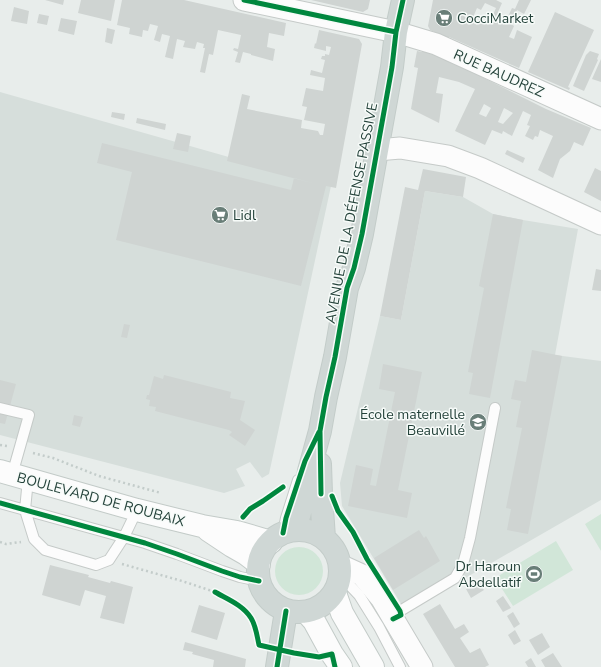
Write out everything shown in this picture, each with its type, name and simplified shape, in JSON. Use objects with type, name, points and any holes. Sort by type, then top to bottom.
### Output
[{"type":"main road","name":"AVENUE DE LA DÉFENSE PASSIVE","points":[[283,535],[306,491],[309,471],[320,431],[347,288],[354,268],[362,234],[392,67],[396,32],[403,0]]},
{"type":"main road","name":"AVENUE DE LA DÉFENSE PASSIVE","points":[[320,431],[321,494],[324,538]]},
{"type":"main road","name":"BOULEVARD DE ROUBAIX","points":[[13,475],[137,510],[202,526],[237,532],[283,535]]},
{"type":"main road","name":"BOULEVARD DE ROUBAIX","points":[[202,526],[246,554],[259,572]]},
{"type":"main road","points":[[341,667],[332,654],[314,620],[277,606],[269,600],[263,591],[259,572],[263,552],[283,535],[305,530],[316,533],[324,538],[338,554],[338,578],[342,613],[373,667]]},
{"type":"main road","points":[[296,612],[317,609],[327,602],[338,578]]},
{"type":"main road","points":[[277,667],[296,612]]},
{"type":"street","name":"RUE BAUDREZ","points":[[244,0],[406,34],[436,44],[601,119]]},
{"type":"street","points":[[377,150],[400,148],[448,156],[480,168],[601,224]]},
{"type":"street","points":[[338,578],[362,575],[381,598],[422,667]]},
{"type":"lane","points":[[0,408],[29,415],[13,475],[34,539],[45,550],[96,565],[109,560],[124,537],[137,510]]},
{"type":"lane","points":[[388,610],[400,611],[455,578],[463,564],[470,538],[495,408]]},
{"type":"lane","points":[[0,504],[145,543],[240,577],[259,572]]},
{"type":"lane","points":[[338,578],[359,595],[379,627],[400,667]]},
{"type":"path","points":[[0,445],[53,458],[99,476],[165,494]]},
{"type":"path","points":[[0,542],[6,544],[26,542],[34,539]]},
{"type":"shaded area","points":[[0,92],[331,186],[269,474],[262,478],[250,462],[236,469],[245,486],[224,493],[0,435]]},
{"type":"shaded area","name":"École maternelle Beauvillé","points":[[425,191],[463,197],[493,214],[578,229],[555,355],[601,361],[601,500],[406,612],[342,506],[340,483],[380,316],[401,320]]},
{"type":"green space","points":[[601,514],[601,551],[585,524]]},
{"type":"green space","name":"Dr Haroun Abdellatif","points":[[556,541],[573,570],[513,606],[495,578]]},
{"type":"green space","points":[[294,547],[304,547],[316,554],[323,566],[323,576],[316,588],[304,595],[294,595],[286,591],[279,584],[275,576],[275,566],[279,558],[286,551]]},
{"type":"building","points":[[45,0],[64,0],[63,5]]},
{"type":"building","points":[[81,0],[115,0],[111,21],[78,13]]},
{"type":"building","points":[[122,0],[184,0],[286,23],[284,36],[269,33],[267,47],[275,49],[273,61],[243,52],[240,63],[235,62],[238,52],[233,50],[234,48],[238,49],[241,35],[218,30],[213,55],[209,54],[205,73],[200,72],[205,48],[203,48],[204,44],[197,42],[195,49],[183,47],[185,41],[177,39],[173,59],[165,57],[170,36],[162,34],[160,42],[154,40],[158,26],[150,24],[148,31],[143,30],[142,37],[129,34],[130,28],[117,25]]},
{"type":"building","points":[[311,0],[370,0],[368,9],[363,12]]},
{"type":"building","points":[[433,0],[496,0],[502,3],[498,12],[501,14],[496,22],[504,25],[512,8],[515,9],[519,0],[531,0],[524,14],[517,10],[511,24],[514,26],[509,37],[514,39],[517,30],[532,37],[519,68],[430,30],[428,26]],"holes":[[[485,3],[496,8],[491,19],[488,18],[486,22],[480,20],[477,25],[471,22],[477,8],[481,10]]]},
{"type":"building","points":[[14,7],[29,11],[27,24],[11,21]]},
{"type":"building","points":[[555,12],[594,30],[568,87],[570,88],[569,90],[528,72]]},
{"type":"building","points":[[39,14],[49,16],[47,25],[37,23]]},
{"type":"building","points":[[61,18],[77,21],[74,35],[58,31]]},
{"type":"building","points":[[107,28],[115,30],[112,44],[105,42]]},
{"type":"building","name":"Lidl","points":[[319,30],[359,39],[362,44],[336,188],[326,186],[301,286],[116,240],[132,172],[97,163],[102,143],[291,190],[294,178],[227,161],[242,94],[250,96],[247,109],[302,120],[301,128],[318,131],[320,135],[323,135],[325,124],[304,120],[307,107],[302,106],[306,88],[323,91],[325,78],[310,75],[311,70],[322,73],[325,60],[321,59],[322,56],[325,56],[325,54],[329,55],[331,47],[326,46],[326,51],[314,48]]},
{"type":"building","points":[[422,47],[546,109],[591,128],[583,146],[574,142],[570,151],[560,159],[553,178],[538,170],[553,136],[540,130],[538,137],[535,136],[533,140],[525,136],[530,126],[527,125],[531,115],[523,111],[512,136],[503,131],[502,134],[492,130],[485,145],[455,131],[475,89],[459,82],[439,77],[436,93],[443,94],[439,123],[411,109],[418,68],[414,67],[417,51],[422,52]],"holes":[[[484,104],[491,108],[486,117],[479,114]],[[504,108],[513,113],[503,124],[498,122]]]},
{"type":"building","points":[[590,51],[599,54],[598,60],[584,91],[573,86],[586,55]]},
{"type":"building","points":[[601,59],[601,82],[592,79]]},
{"type":"building","points":[[112,112],[125,114],[124,120],[111,117]]},
{"type":"building","points":[[137,118],[166,124],[165,130],[136,123]]},
{"type":"building","points":[[177,133],[191,136],[188,152],[173,149]]},
{"type":"building","points":[[507,150],[525,158],[523,163],[505,154]]},
{"type":"building","points":[[595,168],[601,171],[601,201],[584,192]]},
{"type":"building","points":[[423,169],[466,177],[463,197],[425,191],[401,320],[380,316],[405,187],[418,190]]},
{"type":"building","points":[[493,214],[523,220],[490,398],[469,394],[473,373],[468,372],[484,288],[479,286]]},
{"type":"building","points":[[596,269],[601,270],[601,291],[592,290]]},
{"type":"building","points":[[124,324],[130,325],[127,338],[121,337]]},
{"type":"building","points":[[532,350],[562,356],[528,534],[507,530],[511,509],[506,508],[522,428],[516,427],[521,401],[511,399],[515,380],[526,382]]},
{"type":"building","points":[[383,364],[422,372],[398,490],[412,493],[407,518],[348,506],[356,465],[373,469],[370,485],[376,486],[395,392],[379,389]]},
{"type":"building","points":[[164,375],[231,392],[230,398],[245,401],[240,420],[255,430],[245,446],[229,435],[232,432],[229,430],[155,411],[156,407],[149,406],[150,400],[146,399],[147,395],[149,395],[154,376],[163,379]]},
{"type":"building","points":[[0,380],[16,384],[5,424],[0,423]]},
{"type":"building","points":[[74,415],[83,417],[80,427],[72,425]]},
{"type":"building","points":[[419,530],[424,538],[426,536],[440,561],[393,590],[374,558]]},
{"type":"building","points":[[50,565],[89,575],[88,577],[110,583],[111,581],[133,587],[124,624],[100,618],[106,596],[85,590],[80,606],[42,595]]},
{"type":"building","points":[[479,582],[484,590],[471,598],[466,589]]},
{"type":"building","points":[[503,596],[511,608],[503,612],[496,601]]},
{"type":"building","points":[[440,604],[455,629],[464,624],[469,632],[460,638],[470,653],[480,648],[489,665],[485,667],[455,667],[423,614]]},
{"type":"building","points":[[199,605],[225,613],[217,640],[191,632]]},
{"type":"building","points":[[513,612],[520,624],[514,628],[507,616]]},
{"type":"building","points":[[515,630],[521,641],[514,645],[508,635]]},
{"type":"building","points":[[542,633],[550,647],[538,655],[529,640]]},
{"type":"building","points":[[185,642],[246,659],[245,667],[213,667],[214,660],[183,650]]},
{"type":"building","points":[[553,653],[562,667],[545,667],[541,660]]},
{"type":"building","points":[[531,658],[536,667],[528,667],[525,662]]},
{"type":"cycle path","points":[[244,0],[396,32]]},
{"type":"cycle path","points":[[321,494],[320,431],[347,288],[354,268],[362,234],[392,67],[396,32],[403,0]]},
{"type":"cycle path","points":[[283,533],[286,518],[305,461],[319,432]]},
{"type":"cycle path","points":[[243,517],[250,509],[283,487]]},
{"type":"cycle path","points":[[332,496],[338,511],[353,532],[367,559],[400,611],[401,615],[393,619]]},
{"type":"cycle path","points":[[0,503],[145,543],[222,571],[259,581]]},
{"type":"cycle path","points":[[215,592],[244,609],[248,613],[254,624],[259,645],[319,657],[332,654],[335,667]]},
{"type":"cycle path","points":[[277,667],[286,611]]},
{"type":"place","name":"CocciMarket","points":[[444,18]]},
{"type":"place","name":"Lidl","points":[[220,215]]},
{"type":"place","name":"École maternelle Beauvillé","points":[[478,422]]},
{"type":"place","name":"Dr Haroun Abdellatif","points":[[534,574]]}]
